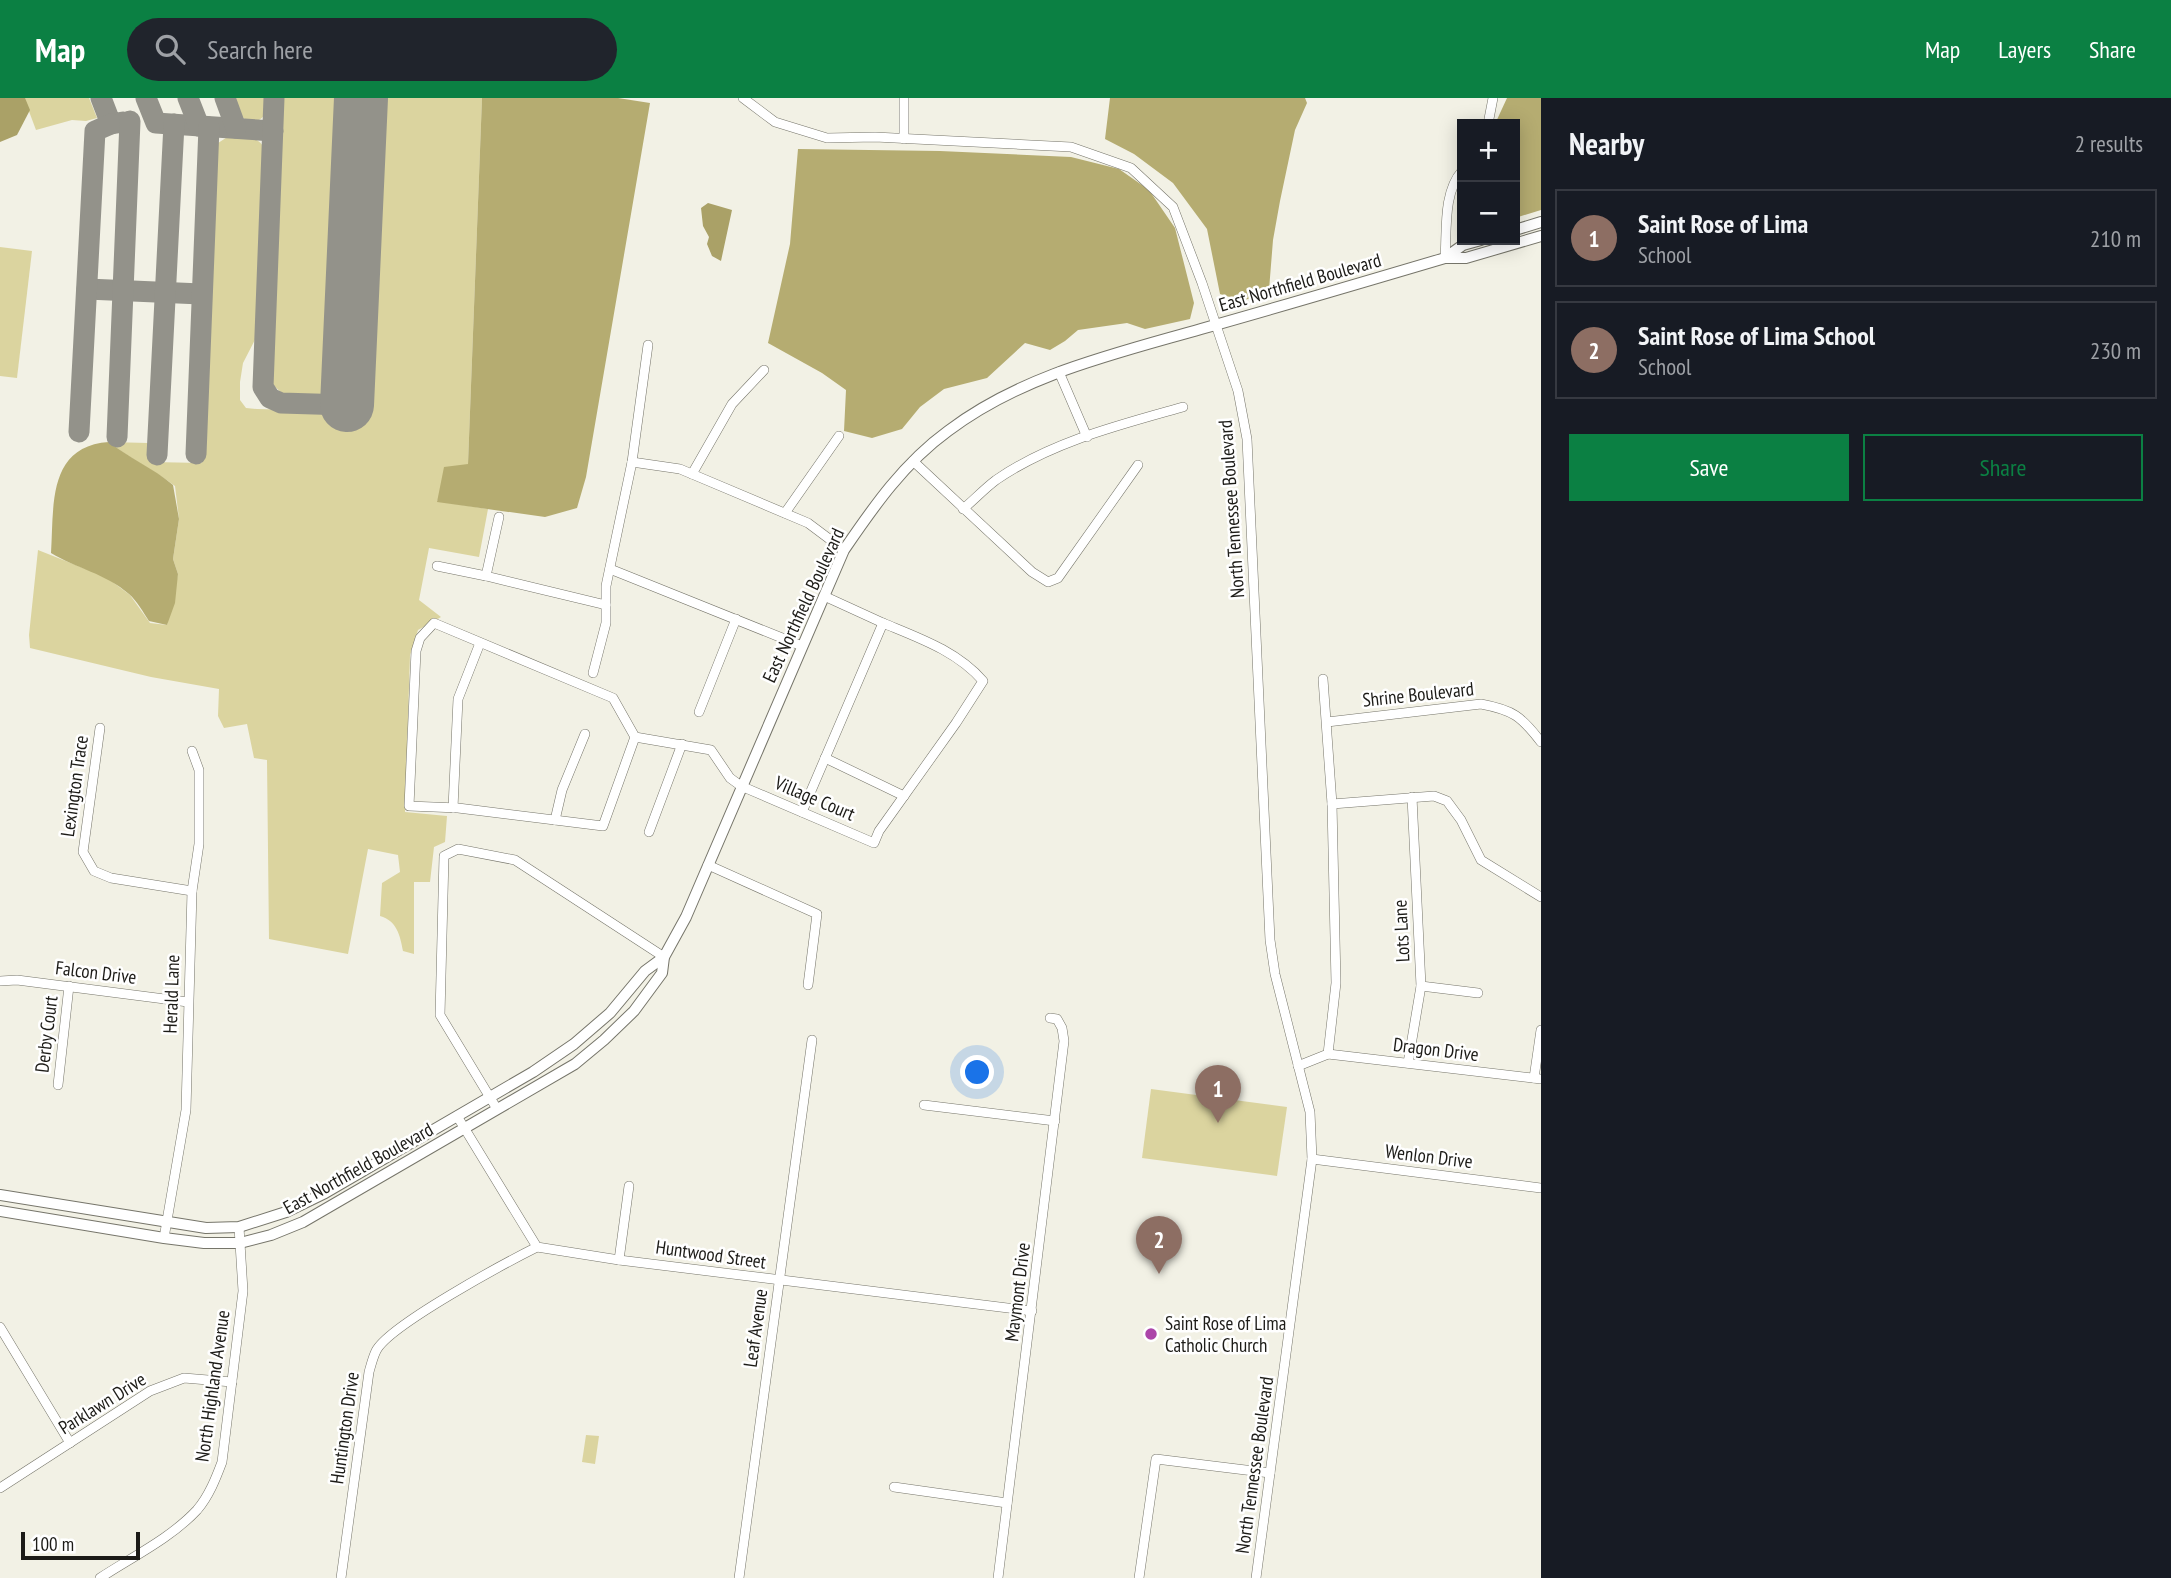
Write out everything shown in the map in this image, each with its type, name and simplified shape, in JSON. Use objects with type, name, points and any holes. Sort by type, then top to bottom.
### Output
[{"type":"main road","points":[[1520,228],[1541,222]]},
{"type":"main road","name":"East Northfield Boulevard","points":[[0,1211],[204,1242],[240,1242],[271,1235],[303,1222],[575,1064],[634,1011],[662,973],[664,957],[686,917],[844,550],[877,501],[913,461],[947,431],[994,400],[1059,372],[1446,258],[1466,258],[1541,236]]},
{"type":"main road","name":"East Northfield Boulevard","points":[[1446,258],[1463,245]]},
{"type":"main road","name":"East Northfield Boulevard","points":[[0,1195],[206,1228],[239,1227],[286,1212],[325,1193],[533,1072],[574,1044],[610,1013],[645,971],[664,957]]},
{"type":"street","name":"North Tennessee Boulevard","points":[[743,98],[775,122],[827,138],[1071,147],[1130,168],[1173,207],[1216,325],[1238,391],[1247,439],[1270,940],[1275,974],[1310,1112],[1312,1159],[1256,1578]]},
{"type":"street","points":[[904,98],[904,139]]},
{"type":"street","points":[[1489,119],[1493,98]]},
{"type":"street","points":[[1446,258],[1448,208],[1457,177]]},
{"type":"street","points":[[593,673],[606,623],[606,586],[632,462],[648,345]]},
{"type":"street","points":[[692,474],[732,404],[764,370]]},
{"type":"street","points":[[1059,372],[1087,437]]},
{"type":"street","points":[[963,509],[995,481],[1035,457],[1087,437],[1182,407]]},
{"type":"street","points":[[785,513],[839,436]]},
{"type":"street","points":[[913,461],[1032,572],[1048,582],[1058,578],[1139,465]]},
{"type":"street","points":[[632,462],[680,469],[808,523],[844,550]]},
{"type":"street","points":[[486,576],[499,517]]},
{"type":"street","points":[[437,566],[606,605]]},
{"type":"street","points":[[610,569],[802,646]]},
{"type":"street","points":[[824,597],[944,649],[983,681],[904,796],[825,758]]},
{"type":"street","points":[[699,712],[736,620]]},
{"type":"street","points":[[435,623],[480,643],[613,698],[635,737],[603,826],[453,808],[409,806],[416,651],[420,638],[435,623]]},
{"type":"street","points":[[803,812],[883,623]]},
{"type":"street","points":[[453,808],[458,699],[480,643]]},
{"type":"street","points":[[1298,1066],[1328,1054],[1336,983],[1332,804],[1323,679]]},
{"type":"street","name":"Shrine Boulevard","points":[[1327,722],[1480,704],[1502,708],[1523,720],[1541,742]]},
{"type":"street","name":"Lexington Trace","points":[[100,728],[83,852],[94,871],[111,878],[192,891]]},
{"type":"street","points":[[555,820],[562,790],[585,734]]},
{"type":"street","points":[[635,737],[711,750],[730,778],[741,786]]},
{"type":"street","points":[[649,832],[682,744]]},
{"type":"street","name":"Herald Lane","points":[[164,1238],[186,1110],[192,891],[199,844],[199,770],[191,751]]},
{"type":"street","name":"Village Court","points":[[741,786],[874,843],[879,831],[904,796]]},
{"type":"street","points":[[1332,804],[1434,796],[1447,801],[1461,820],[1481,860],[1541,897]]},
{"type":"street","name":"Lots Lane","points":[[1409,1063],[1420,986],[1412,797]]},
{"type":"street","points":[[497,1109],[440,1015],[444,856],[458,849],[515,860],[664,957]]},
{"type":"street","points":[[708,865],[817,914],[808,985]]},
{"type":"street","name":"Falcon Drive","points":[[0,982],[17,980],[188,1002]]},
{"type":"street","name":"Derby Court","points":[[58,1085],[69,986]]},
{"type":"street","points":[[1420,986],[1478,993]]},
{"type":"street","name":"Maymont Drive","points":[[998,1578],[1064,1041],[1058,1019],[1050,1018]]},
{"type":"street","points":[[1538,1078],[1541,1030]]},
{"type":"street","name":"Leaf Avenue","points":[[739,1578],[812,1040]]},
{"type":"street","name":"Dragon Drive","points":[[1328,1054],[1538,1078]]},
{"type":"street","points":[[925,1105],[1055,1121]]},
{"type":"street","points":[[457,1116],[537,1247]]},
{"type":"street","name":"Wenlon Drive","points":[[1312,1159],[1541,1188]]},
{"type":"street","points":[[619,1260],[629,1186]]},
{"type":"street","name":"North Highland Avenue","points":[[100,1578],[179,1527],[199,1508],[213,1485],[222,1462],[243,1291],[239,1227]]},
{"type":"street","name":"Huntwood Street","points":[[537,1247],[619,1260],[1032,1311]]},
{"type":"street","name":"Huntington Drive","points":[[341,1578],[367,1384],[376,1350],[392,1332],[537,1247]]},
{"type":"street","points":[[0,1327],[70,1443]]},
{"type":"street","name":"Parklawn Drive","points":[[0,1488],[150,1391],[169,1382],[184,1378],[232,1382]]},
{"type":"street","points":[[1139,1578],[1156,1459],[1270,1473]]},
{"type":"street","points":[[894,1487],[1007,1503]]},
{"type":"shaded area","points":[[0,98],[25,98],[30,110],[17,135],[0,142]]},
{"type":"shaded area","points":[[24,98],[89,98],[97,118],[86,121],[72,120],[36,130]]},
{"type":"shaded area","points":[[232,98],[269,98],[266,113],[254,123],[240,114]]},
{"type":"shaded area","points":[[281,98],[344,98],[332,387],[320,397],[287,398],[270,382]]},
{"type":"shaded area","points":[[379,98],[482,98],[468,464],[437,501],[488,509],[479,557],[429,548],[419,600],[441,617],[418,630],[410,655],[405,812],[447,816],[445,842],[434,847],[430,882],[414,882],[414,954],[403,951],[394,925],[380,916],[382,883],[400,872],[398,855],[368,849],[348,954],[269,939],[267,760],[254,758],[247,724],[224,728],[218,716],[219,689],[151,677],[30,648],[29,635],[38,550],[106,577],[130,595],[150,623],[167,625],[178,574],[173,559],[179,519],[175,486],[109,442],[148,443],[151,446],[151,462],[202,463],[215,145],[232,134],[259,141],[266,156],[258,334],[243,363],[240,400],[246,408],[368,412]]},
{"type":"shaded area","points":[[482,98],[618,98],[650,103],[586,477],[577,508],[545,517],[437,502],[444,467],[468,464]]},
{"type":"shaded area","points":[[1110,98],[1305,98],[1307,103],[1295,130],[1280,201],[1273,240],[1269,290],[1243,301],[1220,294],[1207,229],[1173,183],[1134,154],[1105,139]]},
{"type":"shaded area","points":[[1507,98],[1541,98],[1541,210],[1520,216],[1520,119],[1497,119]]},
{"type":"shaded area","points":[[798,149],[940,151],[1071,157],[1119,169],[1149,190],[1175,228],[1194,303],[1190,319],[1145,329],[1127,323],[1078,330],[1050,350],[1025,343],[987,378],[944,389],[920,407],[902,429],[872,438],[844,431],[846,390],[822,373],[768,343],[790,244]]},
{"type":"shaded area","points":[[708,203],[732,210],[721,261],[712,256],[707,244],[709,237],[703,226],[701,208]]},
{"type":"shaded area","points":[[0,247],[32,251],[17,378],[0,376]]},
{"type":"shaded area","points":[[109,442],[173,485],[179,519],[173,559],[178,574],[175,603],[167,625],[149,621],[135,600],[120,587],[51,553],[54,499],[64,467],[74,455],[89,446]]},
{"type":"shaded area","points":[[1151,1089],[1287,1107],[1277,1176],[1142,1158]]},
{"type":"shaded area","points":[[586,1435],[599,1436],[595,1464],[582,1462]]},
{"type":"taxiway","points":[[101,98],[111,124],[123,122]]},
{"type":"taxiway","points":[[146,98],[156,123],[273,131]]},
{"type":"taxiway","points":[[188,98],[199,126]]},
{"type":"taxiway","points":[[225,98],[236,128]]},
{"type":"taxiway","points":[[274,98],[263,387],[270,398],[281,403],[347,405]]},
{"type":"taxiway","points":[[117,437],[130,121]]},
{"type":"taxiway","points":[[79,432],[95,131],[111,124]]},
{"type":"taxiway","points":[[157,455],[174,124]]},
{"type":"taxiway","points":[[196,454],[209,127]]},
{"type":"taxiway","points":[[87,289],[201,294]]},
{"type":"runway","points":[[347,405],[361,98]]},
{"type":"place","name":"Saint Rose of Lima","points":[[1218,1123]]},
{"type":"place","name":"Saint Rose of Lima School","points":[[1159,1274]]},
{"type":"place","name":"Saint Rose of Lima Catholic Church","points":[[1151,1334]]}]
